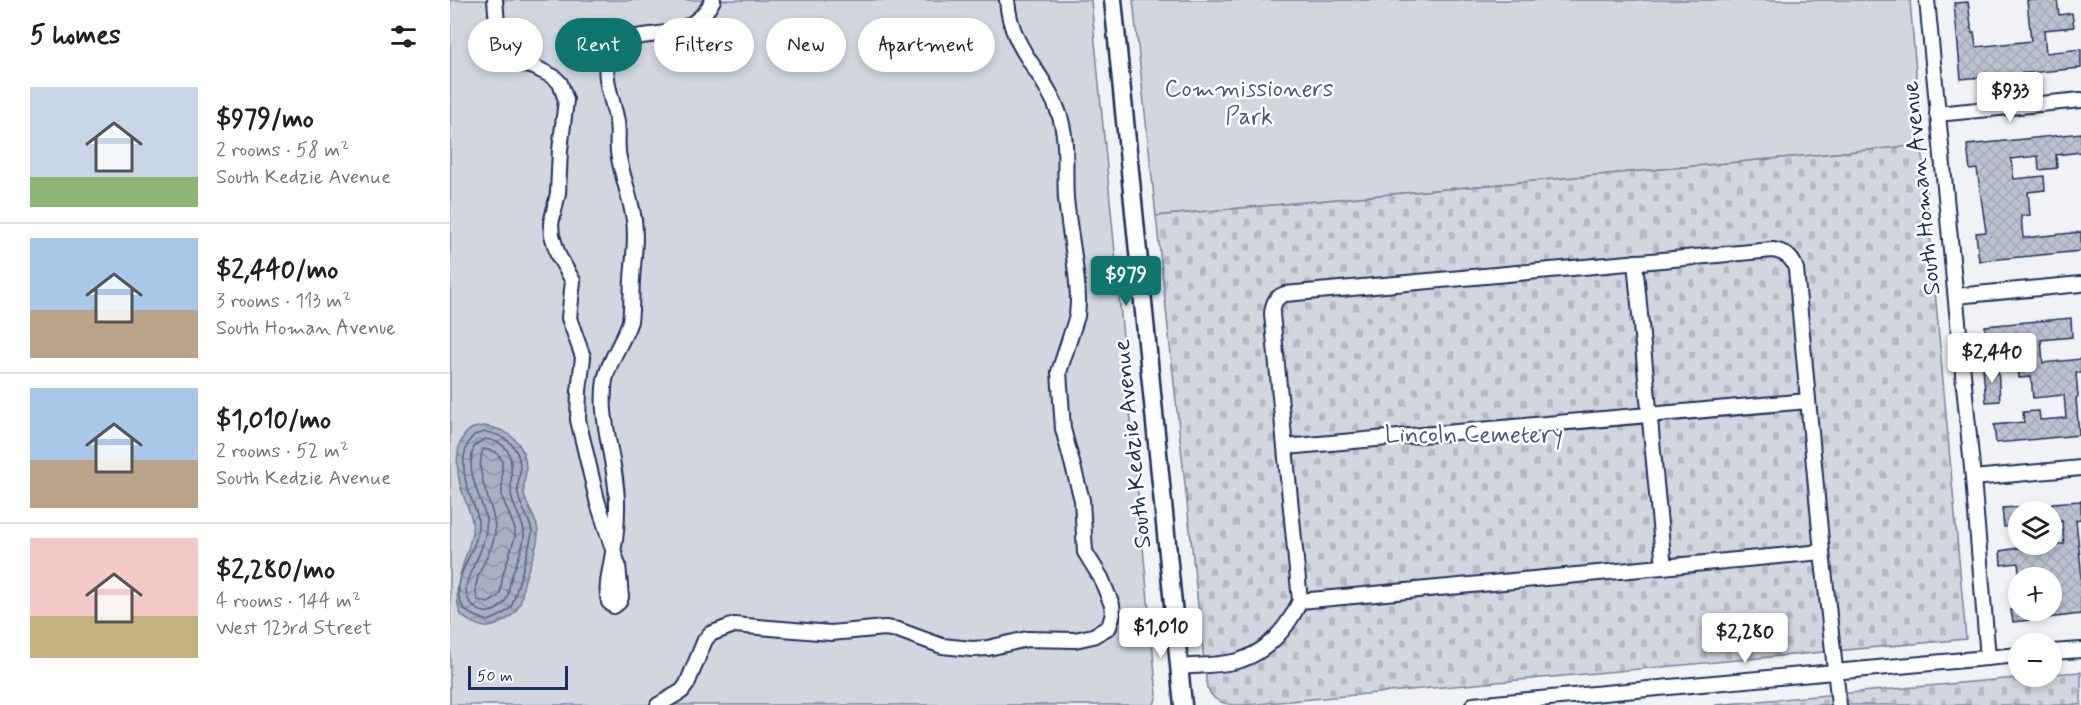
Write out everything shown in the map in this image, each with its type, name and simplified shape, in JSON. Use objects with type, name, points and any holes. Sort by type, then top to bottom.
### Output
[{"type":"main road","name":"South Kedzie Avenue","points":[[1113,0],[1183,705]]},
{"type":"street","points":[[495,0],[498,35],[503,52],[514,62],[534,67],[554,77],[560,83],[566,100],[558,193],[551,224],[552,235],[558,255],[573,281],[569,318],[583,357],[578,420],[597,500],[614,549],[617,488],[606,428],[605,383],[610,364],[626,334],[630,321],[636,238],[630,200],[618,154],[617,123],[607,63],[613,49],[629,39],[671,33],[691,26],[706,14],[713,0]]},
{"type":"street","points":[[658,705],[682,691],[705,640],[710,634],[734,625],[831,633],[885,628],[898,630],[942,646],[972,649],[988,648],[1034,638],[1075,639],[1093,636],[1109,627],[1113,614],[1112,605],[1101,579],[1085,552],[1082,500],[1064,429],[1059,372],[1077,316],[1078,303],[1066,196],[1065,137],[1059,112],[1052,98],[1017,43],[1007,0]]},
{"type":"street","name":"South Homan Avenue","points":[[1927,0],[1988,658]]},
{"type":"street","points":[[1937,114],[2081,100]]},
{"type":"street","points":[[1179,666],[1238,661],[1251,655],[1278,635],[1291,621],[1300,601],[1272,314],[1275,300],[1279,296],[1773,250],[1789,256],[1796,269],[1822,552],[1839,705]]},
{"type":"street","points":[[1635,262],[1664,567]]},
{"type":"street","points":[[1956,296],[2081,284]]},
{"type":"street","points":[[1285,447],[1808,401]]},
{"type":"street","points":[[1973,478],[2081,468]]},
{"type":"street","points":[[1300,601],[1822,552]]},
{"type":"street","points":[[2062,651],[2081,650]]},
{"type":"street","points":[[1473,705],[2008,656]]},
{"type":"green space","points":[[450,0],[1091,0],[1157,695],[1154,705],[450,705]]},
{"type":"green space","name":"Commissioners Park","points":[[1133,0],[1910,0],[1922,145],[1156,216]]},
{"type":"green space","name":"Lincoln Cemetery","points":[[1922,145],[1966,639],[1246,705],[1223,703],[1210,694],[1207,688],[1156,216]]},
{"type":"green space","points":[[2081,672],[2081,705],[1715,705],[2008,679],[2008,687],[2062,687],[2062,673]]},
{"type":"water","points":[[484,426],[508,434],[523,452],[526,469],[525,497],[538,530],[537,543],[519,605],[506,620],[487,627],[472,623],[465,618],[460,613],[457,602],[458,582],[472,527],[459,481],[458,451],[460,443],[471,429]]},
{"type":"building","points":[[2027,0],[2057,0],[2059,15],[2072,13],[2074,27],[2044,30],[2046,53],[2081,49],[2081,68],[1961,79],[1954,3],[1968,2],[1976,47],[2031,41]]},
{"type":"building","points":[[2081,133],[2081,152],[2056,155],[2057,168],[2039,170],[2038,156],[2011,159],[2014,179],[2044,176],[2045,190],[2028,192],[2030,215],[2021,216],[2023,238],[2081,232],[2081,251],[1979,261],[1976,233],[1986,232],[1977,169],[1970,170],[1967,145]]},
{"type":"building","points":[[2071,318],[2072,337],[2041,340],[2043,363],[2081,359],[2081,373],[2076,373],[2079,435],[1996,443],[1994,425],[2024,422],[2023,412],[2039,411],[2040,420],[2066,418],[2064,395],[2033,398],[2031,377],[2019,378],[2018,364],[2026,363],[2024,341],[1986,345],[1985,326]]},
{"type":"building","points":[[1998,367],[2000,401],[1986,402],[1983,368]]},
{"type":"building","points":[[2081,501],[2081,519],[2076,520],[2081,568],[2081,614],[2062,616],[2062,567],[2019,567],[2018,563],[2001,565],[2000,551],[2008,550],[2008,555],[2062,555],[2062,544],[2064,544],[2062,502]]},
{"type":"building","points":[[2002,508],[2008,508],[2008,526],[2004,527]]}]
